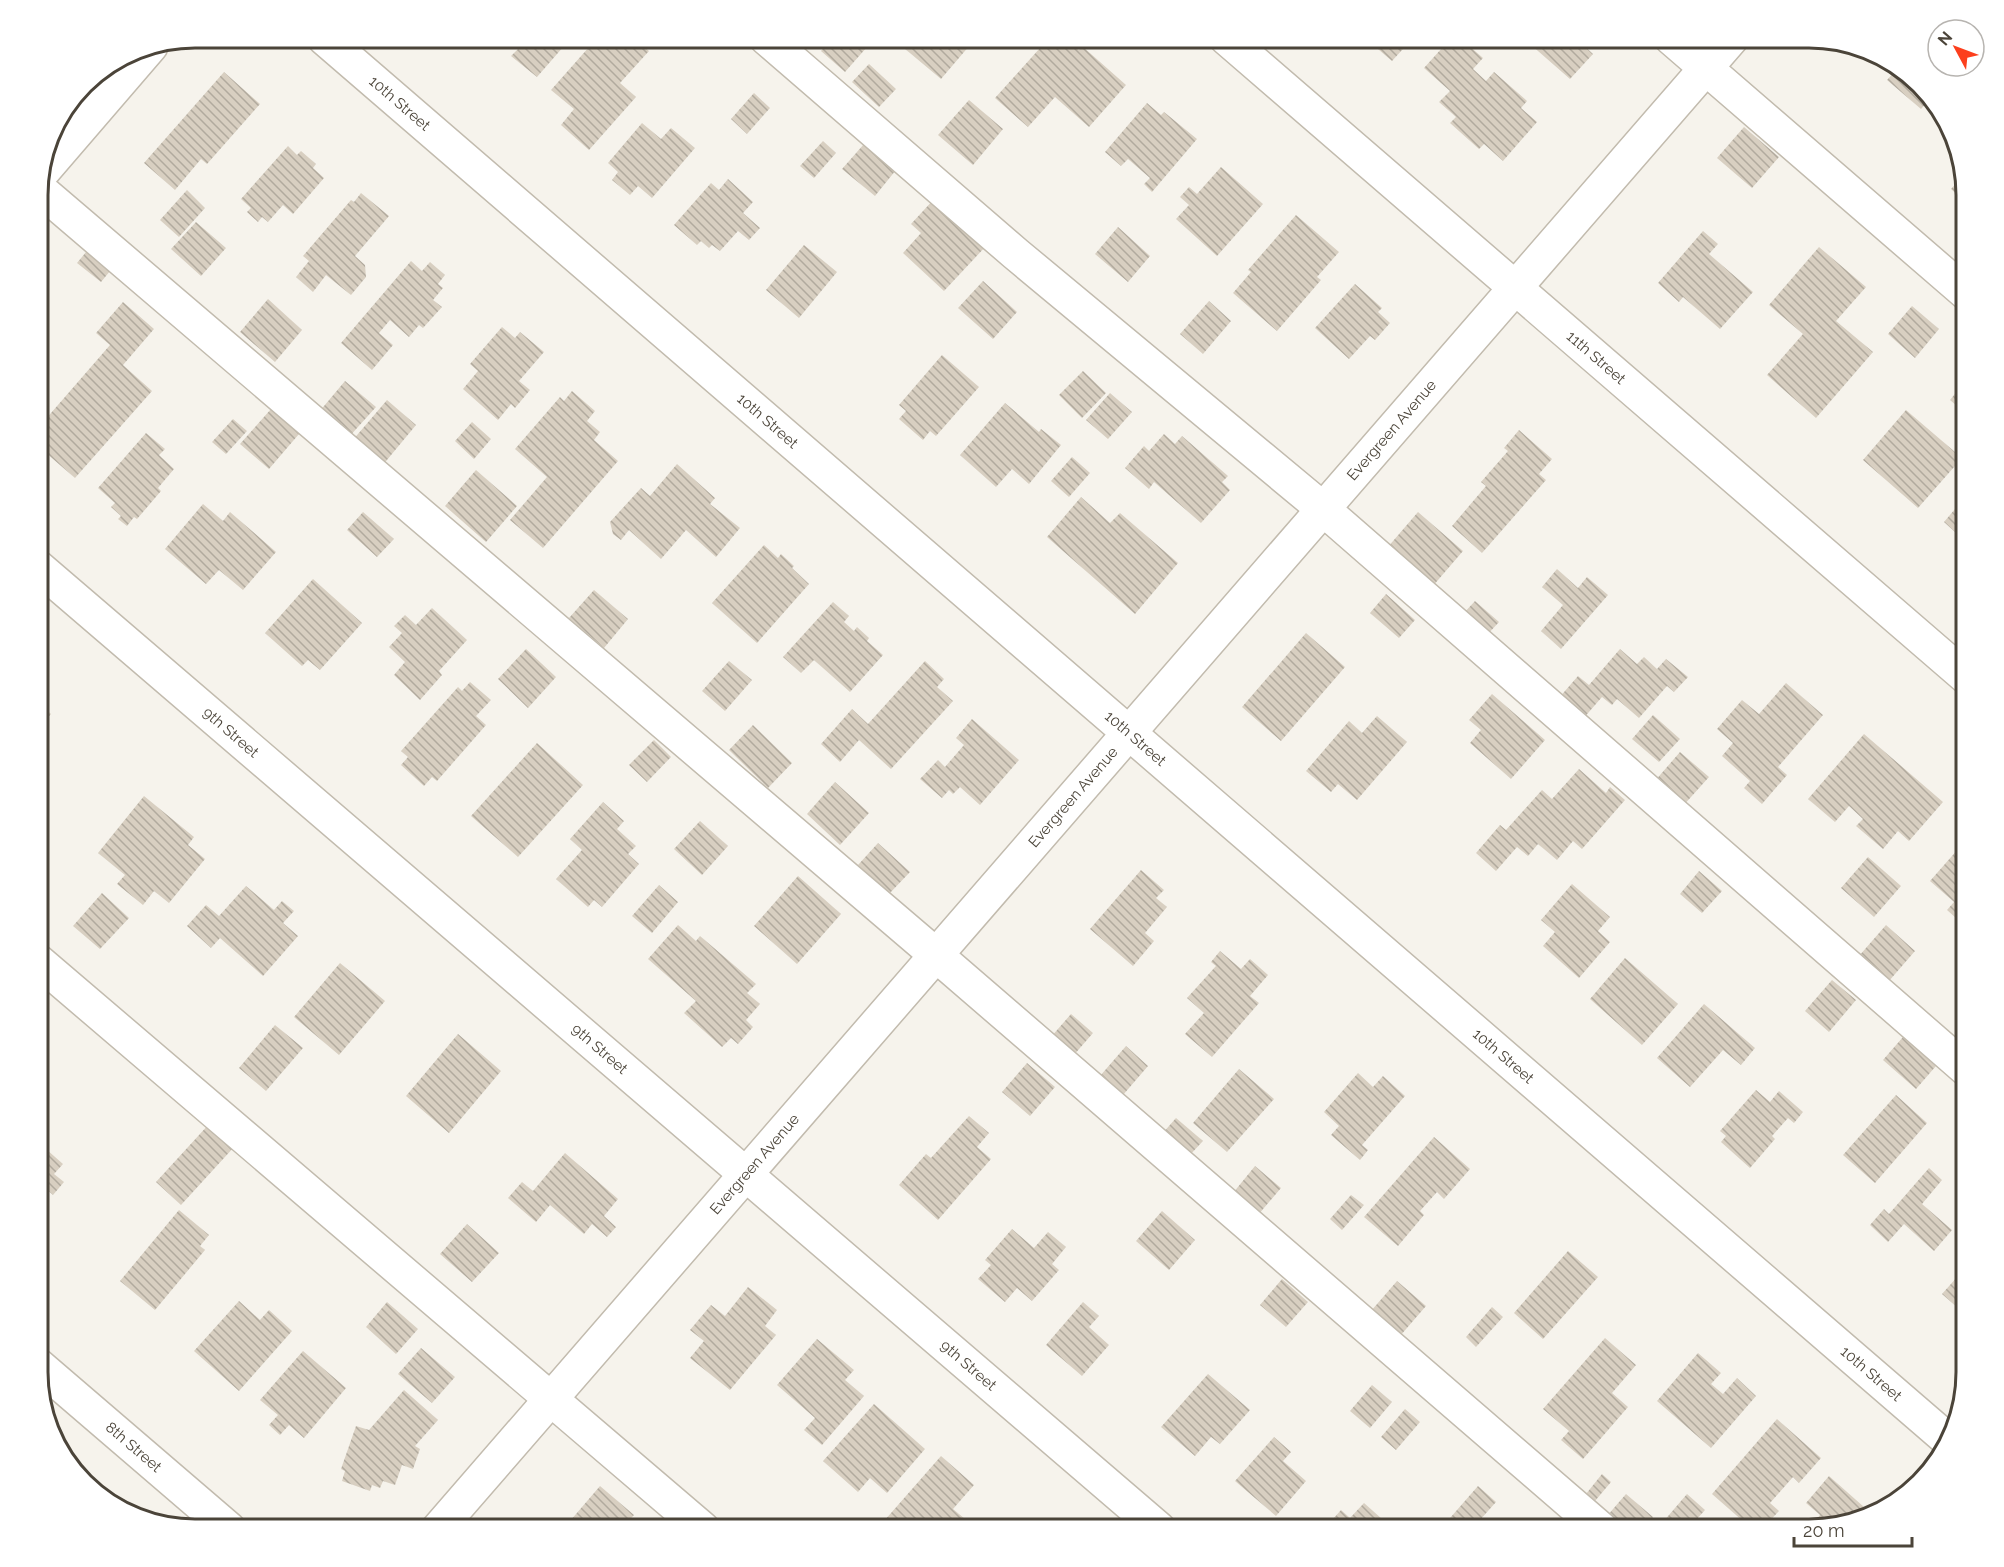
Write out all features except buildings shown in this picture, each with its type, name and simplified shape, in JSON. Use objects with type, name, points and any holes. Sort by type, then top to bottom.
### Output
[{"type":"street","name":"10th Street","points":[[336,48],[1942,1434]]},
{"type":"street","points":[[778,48],[1016,254],[1323,509],[1956,1061]]},
{"type":"street","name":"11th Street","points":[[1238,48],[1956,668]]},
{"type":"street","points":[[1683,48],[1956,284]]},
{"type":"street","name":"Evergreen Avenue","points":[[448,1519],[1723,48]]},
{"type":"street","points":[[52,161],[140,59]]},
{"type":"street","points":[[48,197],[936,955],[1588,1519]]},
{"type":"street","name":"9th Street","points":[[48,576],[1146,1519]]},
{"type":"street","points":[[48,970],[690,1519]]},
{"type":"street","name":"8th Street","points":[[48,1374],[216,1519]]}]
